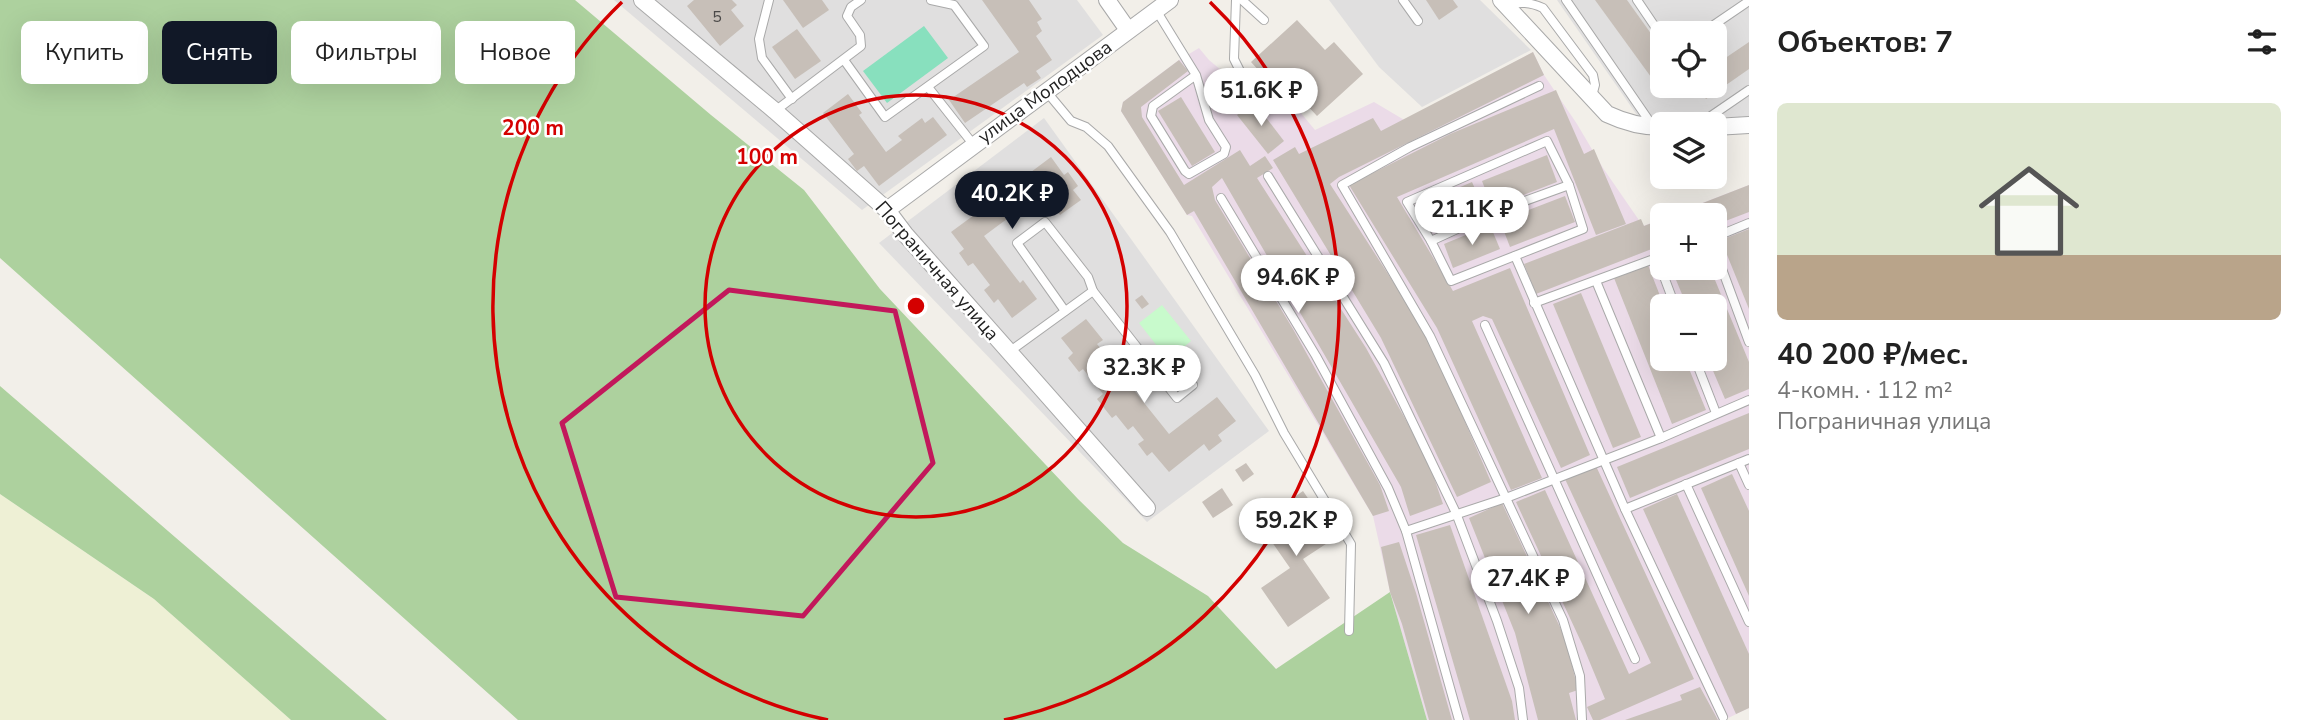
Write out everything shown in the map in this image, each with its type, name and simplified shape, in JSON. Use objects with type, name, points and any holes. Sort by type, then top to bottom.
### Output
[{"type":"street","name":"Пограничная улица","points":[[642,0],[887,209],[905,234],[1147,508]]},
{"type":"street","points":[[1107,0],[1128,30]]},
{"type":"street","name":"улица Молодцова","points":[[887,209],[1170,0]]},
{"type":"street","points":[[1504,3],[1607,114],[1626,123],[1650,126]]},
{"type":"street","points":[[1727,126],[1749,125]]},
{"type":"lane","points":[[769,0],[760,39],[762,58],[792,99]]},
{"type":"lane","points":[[775,111],[860,46],[860,35],[847,16],[851,7],[861,0]]},
{"type":"lane","points":[[844,60],[885,117],[984,46],[954,5],[931,0]]},
{"type":"lane","points":[[1236,0],[1234,59],[1242,75]]},
{"type":"lane","points":[[1242,0],[1264,20]]},
{"type":"lane","points":[[1403,0],[1418,21]]},
{"type":"lane","points":[[1566,0],[1650,116]]},
{"type":"lane","points":[[1637,0],[1651,21]]},
{"type":"lane","points":[[1720,21],[1749,1]]},
{"type":"lane","points":[[1504,3],[1532,3],[1544,8],[1593,75],[1595,85],[1592,99]]},
{"type":"lane","points":[[1156,10],[1196,75],[1209,120],[1226,147],[1226,151],[1213,161],[1188,174],[1151,116],[1151,111],[1153,106],[1196,75]]},
{"type":"lane","points":[[1539,86],[1410,147],[1342,185],[1430,336],[1563,620],[1580,676],[1582,720]]},
{"type":"lane","points":[[928,87],[972,144]]},
{"type":"lane","points":[[1717,112],[1749,90]]},
{"type":"lane","points":[[1046,91],[1070,121],[1086,127],[1108,146],[1170,232],[1255,375],[1284,433],[1351,544],[1349,631]]},
{"type":"lane","points":[[1547,141],[1569,185],[1583,229],[1451,281],[1407,202],[1547,141]]},
{"type":"lane","points":[[1268,176],[1384,363],[1456,513],[1519,688],[1523,720]]},
{"type":"lane","points":[[1431,242],[1492,213],[1569,185]]},
{"type":"lane","points":[[1221,198],[1316,356],[1388,488],[1406,530],[1459,720]]},
{"type":"lane","points":[[1065,311],[1017,243],[1045,222],[1088,277],[1093,291],[1177,398],[1193,385]]},
{"type":"lane","points":[[1727,232],[1749,223]]},
{"type":"lane","points":[[1515,256],[1625,509],[1723,717]]},
{"type":"lane","points":[[1534,303],[1650,261]]},
{"type":"lane","points":[[1726,280],[1749,342]]},
{"type":"lane","points":[[1597,281],[1661,438]]},
{"type":"lane","points":[[1009,352],[1093,291]]},
{"type":"lane","points":[[1485,325],[1635,659]]},
{"type":"lane","points":[[1700,371],[1716,413]]},
{"type":"lane","points":[[1406,530],[1506,498],[1661,438],[1749,400]]},
{"type":"lane","points":[[1625,509],[1749,459]]},
{"type":"lane","points":[[1739,463],[1749,485]]},
{"type":"lane","points":[[1686,484],[1749,622]]},
{"type":"highlighted area","points":[[729,290],[895,311],[933,463],[803,616],[616,597],[562,423]]},
{"type":"shaded area","points":[[614,0],[1077,0],[1103,35],[862,210]]},
{"type":"shaded area","points":[[1329,0],[1480,0],[1531,50],[1422,107],[1379,67]]},
{"type":"shaded area","points":[[1557,0],[1749,0],[1749,117],[1727,117],[1727,112],[1650,112],[1650,118],[1639,118]]},
{"type":"shaded area","points":[[1199,48],[1209,60],[1256,99],[1276,83],[1315,130],[1374,102],[1406,121],[1533,52],[1544,75],[1603,168],[1643,226],[1650,223],[1650,280],[1727,280],[1727,203],[1702,203],[1749,185],[1749,708],[1724,720],[1427,720],[1390,592],[1373,516],[1192,216],[1187,215],[1121,111],[1123,102]]},
{"type":"shaded area","points":[[1044,118],[1269,431],[1147,522],[879,243]]},
{"type":"green space","points":[[0,0],[575,0],[804,190],[880,289],[1078,499],[1123,543],[1208,596],[1276,669],[1390,592],[1427,720],[518,720],[0,258]]},
{"type":"green space","points":[[924,26],[948,58],[887,103],[863,71]]},
{"type":"green space","points":[[1162,305],[1191,341],[1168,360],[1139,323]]},
{"type":"green space","points":[[0,386],[387,720],[291,720],[154,599],[0,494]]},
{"type":"green space","points":[[0,494],[154,599],[291,720],[0,720]]},
{"type":"building","points":[[694,0],[732,0],[737,5],[731,10],[744,26],[720,46],[687,6]]},
{"type":"building","points":[[783,0],[822,0],[829,10],[803,28]]},
{"type":"building","points":[[982,0],[1029,0],[1042,19],[1037,22],[1042,31],[1036,36],[1052,60],[1036,71],[1041,78],[1027,87],[1024,83],[965,123],[949,100],[1019,52]]},
{"type":"building","points":[[1426,0],[1453,0],[1458,7],[1439,20]]},
{"type":"building","points":[[1595,0],[1627,0],[1650,32],[1650,76]]},
{"type":"building","points":[[1297,20],[1325,50],[1334,42],[1363,74],[1317,116],[1279,75],[1270,83],[1251,62]]},
{"type":"building","points":[[797,29],[821,61],[795,79],[772,47]]},
{"type":"building","points":[[1749,42],[1749,69],[1727,84],[1727,57]]},
{"type":"building","points":[[1533,52],[1544,75],[1339,177],[1330,184],[1428,336],[1491,482],[1457,497],[1381,338],[1273,160],[1295,147],[1299,154],[1373,118],[1381,131]]},
{"type":"building","points":[[1179,60],[1188,71],[1141,107],[1142,117],[1184,185],[1240,150],[1250,166],[1265,156],[1273,168],[1257,178],[1366,348],[1428,460],[1443,504],[1410,516],[1401,487],[1222,178],[1212,187],[1215,200],[1293,329],[1380,485],[1389,511],[1373,516],[1194,211],[1187,215],[1121,111],[1123,102]]},
{"type":"building","points":[[1556,90],[1584,154],[1594,149],[1626,224],[1596,235],[1554,129],[1397,197],[1453,291],[1510,268],[1590,455],[1561,468],[1492,319],[1483,316],[1472,321],[1542,478],[1511,490],[1437,328],[1349,185],[1450,134]]},
{"type":"building","points":[[848,94],[862,113],[859,115],[886,152],[902,140],[898,136],[922,118],[925,123],[933,117],[947,135],[879,186],[864,166],[857,171],[848,159],[854,154],[823,113]]},
{"type":"building","points":[[1181,97],[1215,152],[1192,166],[1158,111]]},
{"type":"building","points":[[1254,102],[1284,141],[1268,154],[1237,115]]},
{"type":"building","points":[[1547,155],[1557,182],[1492,207],[1482,181]]},
{"type":"building","points":[[1051,157],[1064,175],[1068,172],[1078,186],[1073,190],[1081,200],[1060,215],[1043,192],[984,236],[1020,283],[1023,280],[1037,299],[1012,318],[998,299],[994,303],[984,290],[990,285],[973,263],[968,266],[959,253],[964,249],[951,232],[989,204],[985,199],[1008,182],[1011,187]]},
{"type":"building","points":[[1472,182],[1484,209],[1434,230],[1428,216],[1424,218],[1418,205]]},
{"type":"building","points":[[1749,185],[1749,212],[1727,220],[1727,203],[1703,203]]},
{"type":"building","points":[[1565,196],[1575,222],[1510,247],[1500,221]]},
{"type":"building","points":[[1641,219],[1644,226],[1650,224],[1650,250],[1536,294],[1524,264]]},
{"type":"building","points":[[1490,225],[1500,249],[1453,268],[1444,244]]},
{"type":"building","points":[[1749,229],[1749,309],[1727,255],[1727,238]]},
{"type":"building","points":[[1648,265],[1650,280],[1654,280],[1659,294],[1650,294],[1650,369],[1614,278]]},
{"type":"building","points":[[1676,280],[1715,280],[1721,294],[1682,294]]},
{"type":"building","points":[[1581,293],[1641,437],[1613,448],[1553,304]]},
{"type":"building","points":[[1142,295],[1149,304],[1142,309],[1135,300]]},
{"type":"building","points":[[1727,309],[1749,362],[1749,389],[1725,399],[1713,371],[1727,371]]},
{"type":"building","points":[[1086,319],[1103,340],[1097,344],[1169,434],[1217,397],[1236,421],[1218,435],[1222,441],[1209,451],[1204,444],[1169,472],[1152,452],[1147,456],[1138,444],[1144,440],[1133,426],[1128,430],[1116,415],[1112,418],[1097,399],[1103,394],[1083,369],[1079,372],[1068,358],[1073,353],[1061,338]]},
{"type":"building","points":[[1651,371],[1690,371],[1706,410],[1672,424]]},
{"type":"building","points":[[1749,413],[1749,449],[1630,498],[1617,467]]},
{"type":"building","points":[[1246,463],[1254,474],[1243,482],[1235,470]]},
{"type":"building","points":[[1596,466],[1694,679],[1600,720],[1593,720],[1587,707],[1605,699],[1516,502],[1545,490],[1629,674],[1651,663],[1565,479]]},
{"type":"building","points":[[1732,474],[1749,511],[1749,596],[1701,488]]},
{"type":"building","points":[[1222,488],[1233,505],[1213,518],[1202,502]]},
{"type":"building","points":[[1303,491],[1335,538],[1303,559],[1330,598],[1288,627],[1261,588],[1290,568],[1258,522]]},
{"type":"building","points":[[1677,494],[1749,654],[1749,708],[1736,714],[1643,509]]},
{"type":"building","points":[[1502,503],[1566,640],[1578,690],[1569,693],[1576,720],[1538,720],[1515,633],[1469,518]]},
{"type":"building","points":[[1450,525],[1512,701],[1515,720],[1470,720],[1416,535]]},
{"type":"building","points":[[1399,542],[1452,720],[1429,720],[1402,624],[1390,592],[1381,547]]},
{"type":"building","points":[[1700,687],[1718,720],[1625,720],[1682,700],[1680,695]]}]
